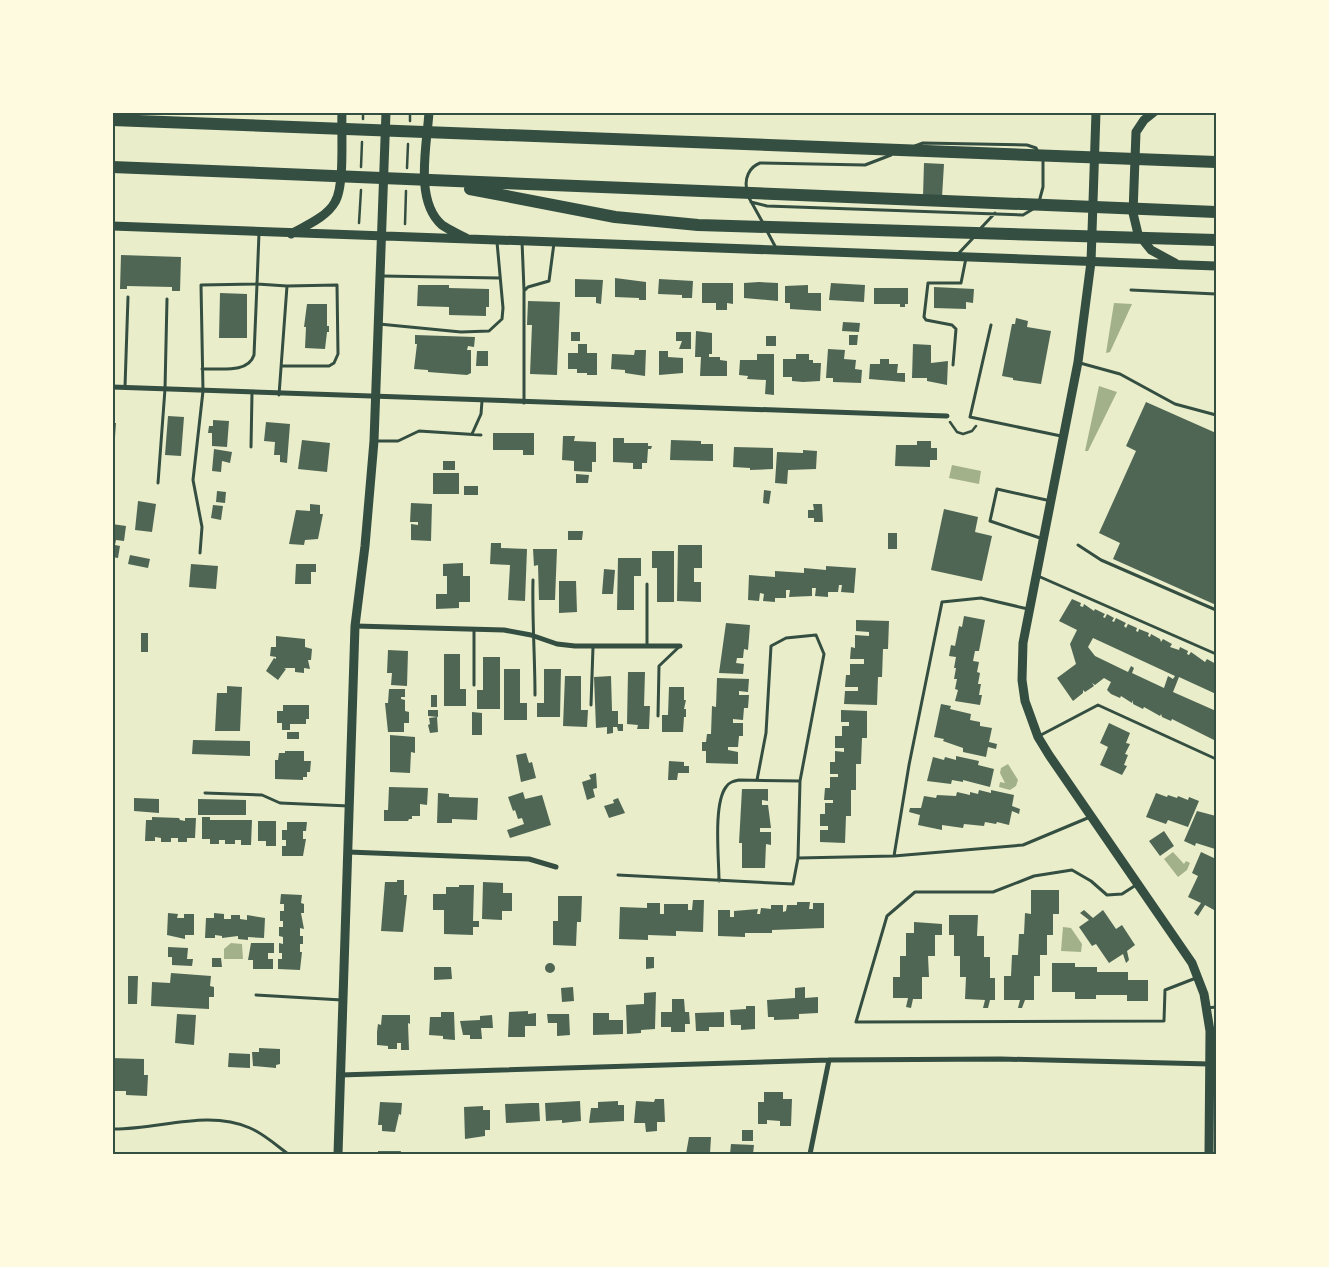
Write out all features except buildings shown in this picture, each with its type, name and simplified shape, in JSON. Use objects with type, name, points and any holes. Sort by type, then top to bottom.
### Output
[{"type":"highway","points":[[112,120],[1216,162]]},
{"type":"highway","points":[[112,167],[1216,212]]},
{"type":"highway","points":[[430,181],[614,217],[698,225],[1216,240]]},
{"type":"main road","points":[[290,234],[322,215],[335,204],[340,191],[342,112]]},
{"type":"main road","points":[[338,1154],[355,626],[365,546],[374,441],[386,112]]},
{"type":"main road","points":[[429,112],[424,187],[430,209],[443,225],[468,239]]},
{"type":"main road","points":[[1096,112],[1091,262],[1078,362],[1023,643],[1022,680],[1025,700],[1038,737],[1192,962],[1212,1008],[1209,1154]]},
{"type":"main road","points":[[1154,112],[1144,120],[1136,132],[1132,212],[1138,234],[1151,250],[1176,264]]},
{"type":"main road","points":[[112,226],[259,233],[1216,266]]},
{"type":"street","points":[[112,387],[279,395],[376,396],[947,416]]},
{"type":"street","points":[[355,626],[518,632],[557,644],[680,646]]},
{"type":"street","points":[[348,852],[529,859],[556,867]]},
{"type":"street","points":[[340,1075],[829,1060],[1001,1059],[1210,1064]]},
{"type":"street","points":[[810,1154],[829,1060]]},
{"type":"lane","points":[[751,202],[768,206],[1023,215],[1035,208],[1041,198],[1044,166],[1036,148],[1027,145],[923,143],[865,165],[760,163],[754,165],[748,174],[746,185],[751,202],[777,250]]},
{"type":"lane","points":[[956,257],[995,213]]},
{"type":"lane","points":[[202,369],[244,368],[252,363],[254,355],[259,233]]},
{"type":"lane","points":[[378,324],[461,332],[489,332],[502,319],[503,308],[497,240]]},
{"type":"lane","points":[[522,241],[524,402]]},
{"type":"lane","points":[[524,291],[528,287],[548,281],[554,242]]},
{"type":"lane","points":[[953,366],[956,329],[952,325],[926,320],[924,317],[928,283],[960,283],[966,257]]},
{"type":"lane","points":[[380,276],[499,278]]},
{"type":"lane","points":[[200,553],[202,527],[193,480],[202,390],[201,285],[337,285],[338,354],[334,363],[329,366],[282,366]]},
{"type":"lane","points":[[279,395],[287,286]]},
{"type":"lane","points":[[1131,290],[1216,294]]},
{"type":"lane","points":[[125,387],[128,297]]},
{"type":"lane","points":[[158,483],[165,389],[167,299]]},
{"type":"lane","points":[[991,325],[970,417],[1064,436]]},
{"type":"lane","points":[[1078,362],[1120,374],[1175,404],[1216,415]]},
{"type":"lane","points":[[251,447],[252,393]]},
{"type":"lane","points":[[472,434],[481,414],[482,401]]},
{"type":"lane","points":[[374,441],[398,441],[419,431],[481,435]]},
{"type":"lane","points":[[1043,539],[990,521],[997,489],[1051,501]]},
{"type":"lane","points":[[1078,545],[1101,560],[1216,610]]},
{"type":"lane","points":[[1036,575],[1216,654]]},
{"type":"lane","points":[[533,580],[532,621],[535,636],[535,695]]},
{"type":"lane","points":[[647,584],[647,646]]},
{"type":"lane","points":[[894,856],[909,765],[942,602],[981,598],[1029,610]]},
{"type":"lane","points":[[474,629],[474,685]]},
{"type":"lane","points":[[618,875],[793,884],[798,858],[800,781],[824,654],[816,635],[786,638],[771,646],[766,733],[757,780]]},
{"type":"lane","points":[[591,706],[593,646]]},
{"type":"lane","points":[[658,716],[659,666],[680,646]]},
{"type":"lane","points":[[1038,737],[1098,705],[1216,759]]},
{"type":"lane","points":[[720,881],[719,809],[722,795],[731,782],[757,780],[800,781]]},
{"type":"lane","points":[[205,793],[262,795],[280,804],[349,806]]},
{"type":"lane","points":[[798,858],[894,856],[1023,845],[1091,816]]},
{"type":"lane","points":[[1138,884],[1122,894],[1107,895],[1092,881],[1072,870],[1034,876],[993,892],[915,892],[887,916],[856,1022],[1164,1021],[1165,990],[1199,977]]},
{"type":"lane","points":[[256,995],[343,1000]]},
{"type":"lane","points":[[112,1129],[146,1128],[222,1119],[252,1128],[288,1154]]},
{"type":"path","points":[[947,416],[951,426],[963,434],[972,431],[981,419]]},
{"type":"shaded area","points":[[1114,303],[1132,304],[1110,352],[1106,353]]},
{"type":"shaded area","points":[[1099,386],[1117,392],[1088,451],[1085,451]]},
{"type":"shaded area","points":[[952,465],[981,471],[979,484],[949,478]]},
{"type":"shaded area","points":[[1008,764],[1018,780],[1016,786],[1010,790],[999,787],[1000,782],[1005,783],[1000,773],[1001,768]]},
{"type":"shaded area","points":[[1173,852],[1184,864],[1186,861],[1190,863],[1187,870],[1178,877],[1164,859]]},
{"type":"shaded area","points":[[1063,927],[1071,928],[1082,944],[1081,952],[1061,951]]},
{"type":"shaded area","points":[[231,943],[242,944],[243,959],[224,959],[224,949]]}]
